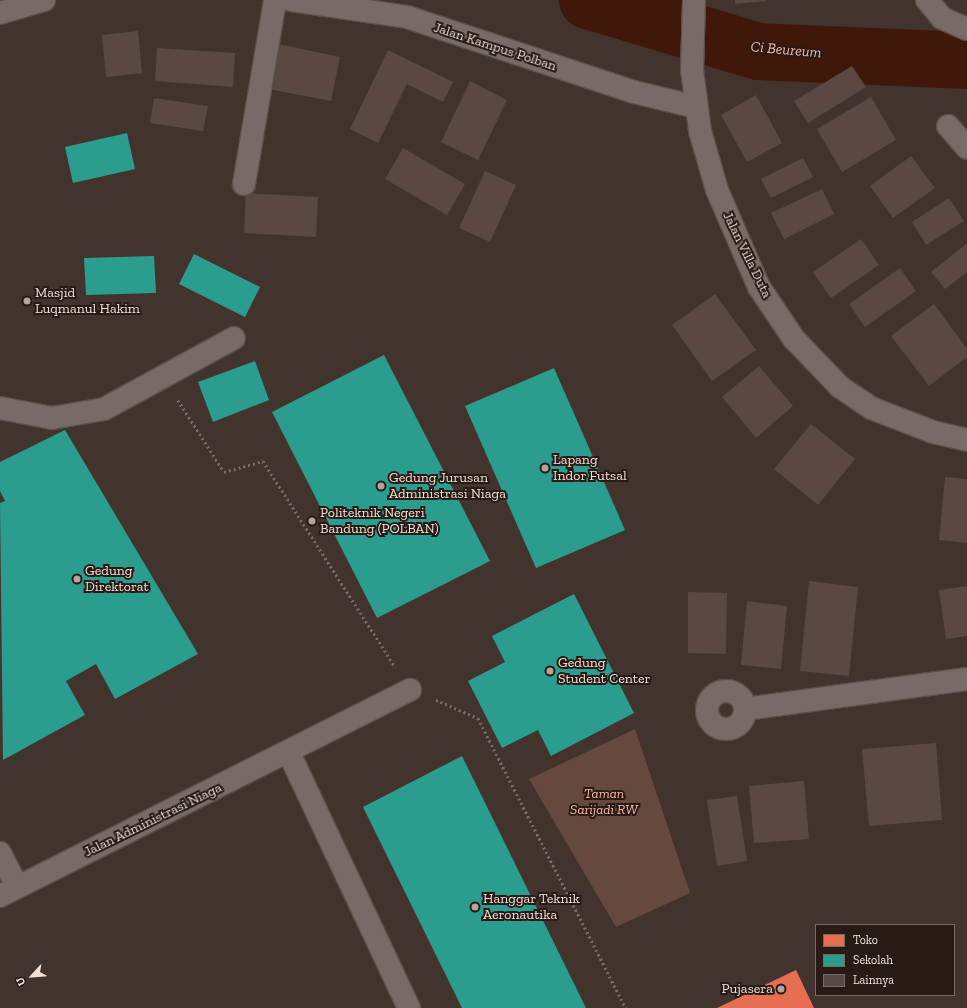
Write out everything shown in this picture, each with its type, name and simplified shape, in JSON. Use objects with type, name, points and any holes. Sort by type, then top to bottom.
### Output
[{"type":"street","points":[[0,13],[44,0]]},
{"type":"street","points":[[244,184],[275,0]]},
{"type":"street","name":"Jalan Kampus Polban","points":[[291,0],[407,17],[627,90],[696,108]]},
{"type":"street","points":[[927,0],[942,18],[967,29]]},
{"type":"street","name":"Jalan Villa Duta","points":[[695,6],[692,70],[696,108],[717,190],[759,287],[794,339],[840,387],[870,408],[933,432],[967,440]]},
{"type":"street","points":[[948,126],[967,148]]},
{"type":"street","points":[[0,408],[52,418],[104,409],[234,338]]},
{"type":"street","points":[[745,710],[967,679]]},
{"type":"street","name":"Jalan Administrasi Niaga","points":[[9,892],[289,753],[410,690]]},
{"type":"street","points":[[289,753],[409,1008]]},
{"type":"street","points":[[0,854],[9,892]]},
{"type":"green space","name":"Taman Sarijadi RW","points":[[635,729],[690,893],[616,927],[529,779]]},
{"type":"building: Toko","name":"Pujasera","points":[[796,970],[814,1008],[717,1008]]},
{"type":"building: Sekolah","points":[[127,133],[135,169],[73,183],[65,147]]},
{"type":"building: Sekolah","points":[[194,254],[260,287],[245,317],[179,284]]},
{"type":"building: Sekolah","points":[[154,256],[156,293],[86,295],[84,258]]},
{"type":"building: Sekolah","name":"Gedung Jurusan Administrasi Niaga","points":[[384,355],[490,561],[377,618],[272,412]]},
{"type":"building: Sekolah","points":[[255,361],[269,400],[213,422],[198,382]]},
{"type":"building: Sekolah","name":"Lapang Indor Futsal","points":[[554,368],[625,530],[536,568],[465,406]]},
{"type":"building: Sekolah","name":"Gedung Direktorat","points":[[65,430],[198,654],[115,699],[96,664],[66,681],[85,715],[3,760],[0,503],[5,501],[0,491],[0,462]]},
{"type":"building: Sekolah","name":"Gedung Student Center","points":[[574,594],[634,713],[551,756],[538,730],[502,748],[468,681],[505,662],[492,636]]},
{"type":"building: Sekolah","name":"Hanggar Teknik Aeronautika","points":[[462,756],[586,1008],[462,1008],[363,807]]},
{"type":"building: Lainnya","points":[[735,0],[766,0],[766,1],[735,4]]},
{"type":"building: Lainnya","points":[[138,31],[142,73],[106,77],[102,35]]},
{"type":"building: Lainnya","points":[[278,44],[340,57],[331,101],[269,89]]},
{"type":"building: Lainnya","points":[[157,48],[235,53],[233,87],[155,81]]},
{"type":"building: Lainnya","points":[[388,50],[453,82],[443,102],[407,84],[378,143],[350,129]]},
{"type":"building: Lainnya","points":[[852,66],[866,87],[808,123],[794,101]]},
{"type":"building: Lainnya","points":[[470,81],[507,100],[478,160],[441,142]]},
{"type":"building: Lainnya","points":[[756,95],[782,143],[747,162],[721,115]]},
{"type":"building: Lainnya","points":[[871,97],[896,140],[842,172],[817,129]]},
{"type":"building: Lainnya","points":[[154,98],[208,106],[203,131],[150,123]]},
{"type":"building: Lainnya","points":[[403,148],[465,184],[447,215],[385,179]]},
{"type":"building: Lainnya","points":[[911,156],[935,188],[893,218],[870,186]]},
{"type":"building: Lainnya","points":[[803,158],[813,177],[771,198],[761,179]]},
{"type":"building: Lainnya","points":[[485,171],[516,185],[490,242],[459,228]]},
{"type":"building: Lainnya","points":[[822,189],[834,214],[784,239],[771,213]]},
{"type":"building: Lainnya","points":[[246,193],[318,197],[316,237],[244,233]]},
{"type":"building: Lainnya","points":[[949,198],[964,221],[926,245],[912,222]]},
{"type":"building: Lainnya","points":[[861,239],[879,265],[831,298],[813,272]]},
{"type":"building: Lainnya","points":[[967,243],[967,272],[945,289],[931,272]]},
{"type":"building: Lainnya","points":[[900,268],[916,291],[865,327],[849,304]]},
{"type":"building: Lainnya","points":[[715,294],[756,350],[712,381],[672,325]]},
{"type":"building: Lainnya","points":[[934,304],[967,349],[967,357],[929,386],[891,336]]},
{"type":"building: Lainnya","points":[[759,366],[793,406],[756,438],[722,397]]},
{"type":"building: Lainnya","points":[[811,424],[855,459],[818,505],[774,469]]},
{"type":"building: Lainnya","points":[[945,477],[967,479],[967,543],[939,540]]},
{"type":"building: Lainnya","points":[[809,581],[858,587],[849,676],[800,671]]},
{"type":"building: Lainnya","points":[[967,586],[967,636],[946,639],[939,590]]},
{"type":"building: Lainnya","points":[[688,592],[727,593],[726,654],[688,653]]},
{"type":"building: Lainnya","points":[[747,601],[787,606],[781,669],[741,665]]},
{"type":"building: Lainnya","points":[[936,743],[942,820],[869,826],[862,749]]},
{"type":"building: Lainnya","points":[[804,781],[809,839],[754,843],[749,786]]},
{"type":"building: Lainnya","points":[[737,796],[747,861],[717,866],[707,800]]},
{"type":"waterway","name":"Ci Beureum","points":[[587,0],[758,51],[967,60]]},
{"type":"place","name":"Masjid Luqmanul Hakim","points":[[27,301]]},
{"type":"place","name":"Lapang Indor Futsal","points":[[545,468]]},
{"type":"place","name":"Gedung Jurusan Administrasi Niaga","points":[[381,486]]},
{"type":"place","name":"Politeknik Negeri Bandung (POLBAN)","points":[[312,521]]},
{"type":"place","name":"Gedung Direktorat","points":[[77,579]]},
{"type":"place","name":"Gedung Student Center","points":[[550,671]]},
{"type":"place","name":"Hanggar Teknik Aeronautika","points":[[475,907]]},
{"type":"place","name":"Pujasera","points":[[781,989]]}]
